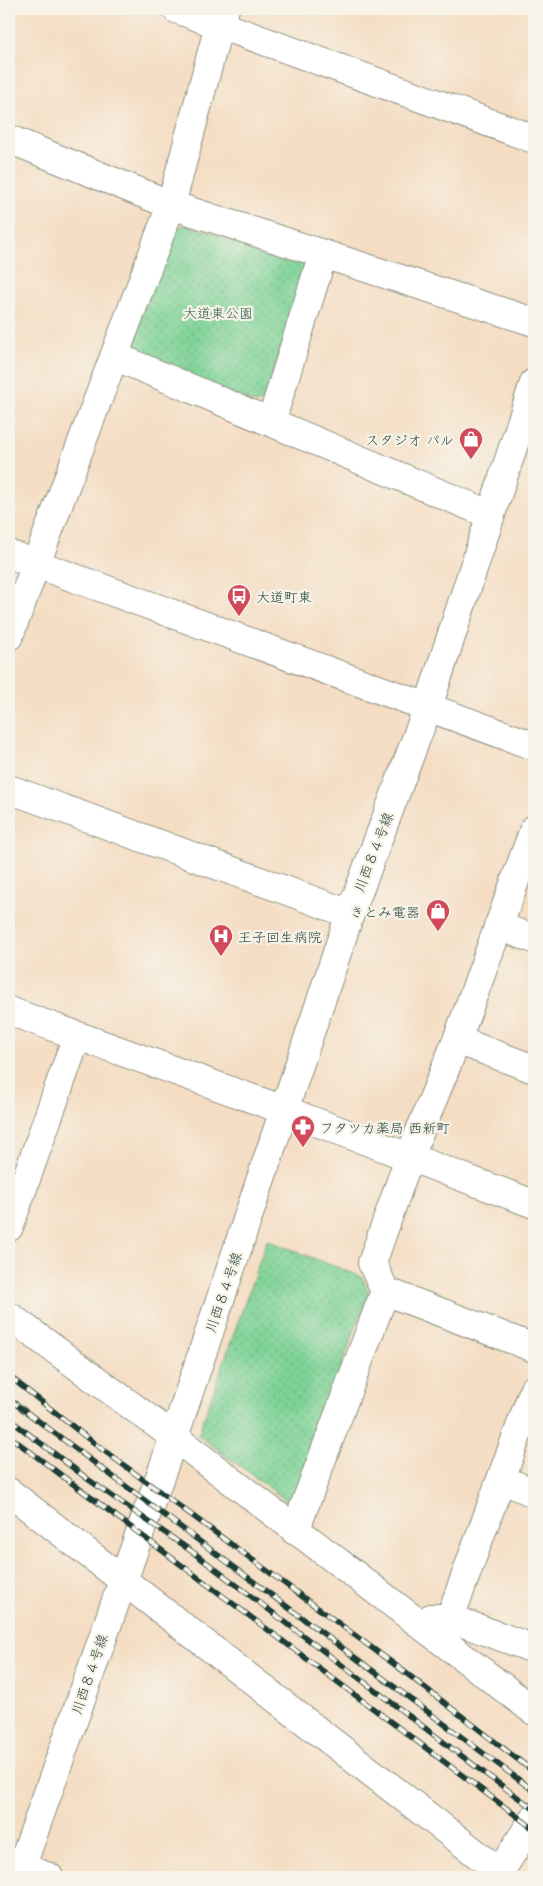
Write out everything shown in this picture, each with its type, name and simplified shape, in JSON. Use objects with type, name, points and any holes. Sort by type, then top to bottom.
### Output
[{"type":"street","points":[[176,9],[222,17],[534,139]]},
{"type":"street","points":[[9,636],[171,205],[222,17]]},
{"type":"street","points":[[9,139],[171,205],[534,322]]},
{"type":"street","points":[[271,422],[323,254]]},
{"type":"street","points":[[114,356],[491,515]]},
{"type":"street","name":"川西８４号線","points":[[16,1869],[174,1437],[350,914],[428,707],[534,382]]},
{"type":"street","points":[[9,554],[534,746]]},
{"type":"street","points":[[9,789],[350,914]]},
{"type":"street","points":[[534,829],[457,1040],[408,1158],[372,1263],[385,1291],[534,1348]]},
{"type":"street","points":[[498,926],[534,939]]},
{"type":"street","points":[[9,1011],[284,1110],[534,1204]]},
{"type":"street","points":[[9,1226],[77,1036]]},
{"type":"street","points":[[457,1040],[534,1069]]},
{"type":"street","points":[[295,1531],[385,1291]]},
{"type":"street","points":[[9,1316],[174,1437],[295,1531],[534,1711]]},
{"type":"street","points":[[450,1618],[534,1389]]},
{"type":"street","points":[[501,1480],[534,1493]]},
{"type":"street","points":[[9,1492],[499,1874],[534,1818]]},
{"type":"street","points":[[410,1617],[450,1618],[534,1649]]},
{"type":"street","points":[[16,1869],[49,1877]]},
{"type":"green space","name":"大道東公園","points":[[186,225],[302,260],[306,273],[263,402],[254,403],[135,356],[132,344],[173,228]]},
{"type":"green space","points":[[267,1240],[362,1277],[369,1292],[291,1504],[198,1435]]},
{"type":"railway","points":[[9,1376],[95,1444],[402,1670],[534,1772]]},
{"type":"railway","points":[[9,1399],[534,1791]]},
{"type":"railway","points":[[9,1419],[89,1480],[194,1553],[534,1809]]},
{"type":"railway","points":[[9,1436],[534,1829]]},
{"type":"place","name":"スタジオ パル","points":[[471,460]]},
{"type":"place","name":"大道町東","points":[[239,617]]},
{"type":"place","name":"きとみ電器","points":[[438,932]]},
{"type":"place","name":"王子回生病院","points":[[221,957]]},
{"type":"place","name":"フタツカ薬局 西新町","points":[[303,1148]]}]
